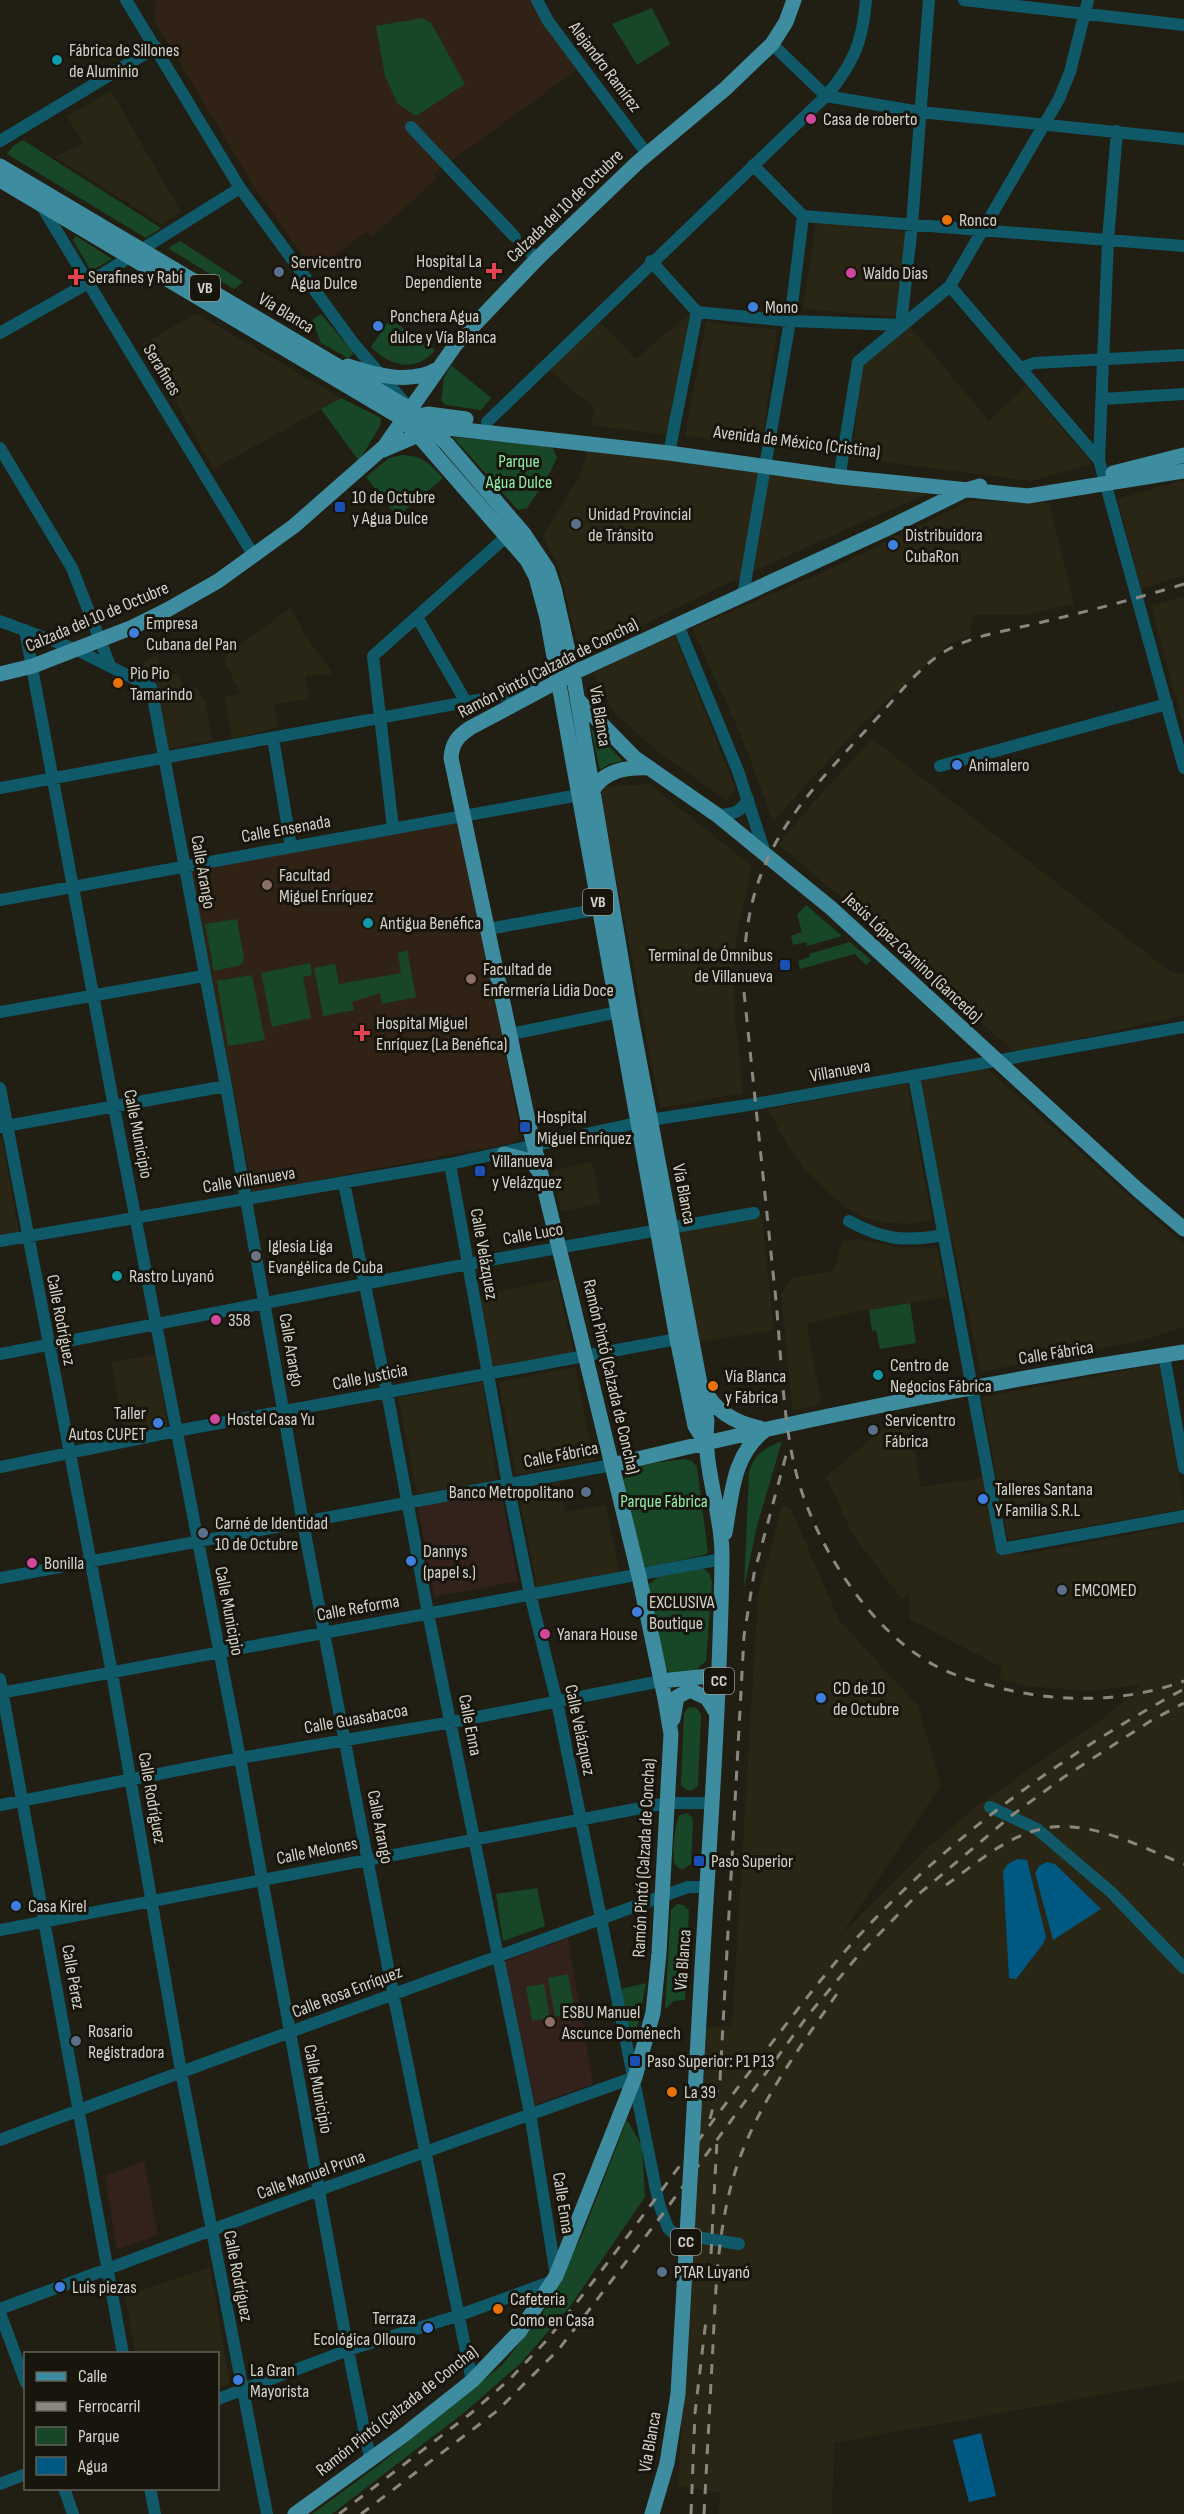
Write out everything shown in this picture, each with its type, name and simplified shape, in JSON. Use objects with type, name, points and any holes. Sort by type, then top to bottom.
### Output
[{"type":"main road","name":"Calzada del 10 de Octubre","points":[[0,674],[33,666],[99,641],[167,610],[199,593],[294,526],[376,455],[410,415],[466,333],[537,260],[647,154],[725,89],[772,44],[786,22],[794,0]]},
{"type":"main road","name":"Vía Blanca","points":[[0,166],[136,253],[431,427],[524,534],[548,570],[561,612],[560,681]]},
{"type":"main road","name":"Vía Blanca","points":[[0,180],[322,357],[410,415]]},
{"type":"main road","points":[[322,357],[380,375],[404,378],[420,377],[440,368]]},
{"type":"main road","points":[[431,427],[435,410],[432,400],[434,381],[440,368]]},
{"type":"main road","name":"Avenida de México (Cristina)","points":[[410,415],[431,427],[670,449]]},
{"type":"main road","name":"Avenida de México (Cristina)","points":[[431,427],[487,422],[766,463],[980,486],[1040,489],[1184,455]]},
{"type":"main road","name":"Calzada del 10 de Octubre","points":[[376,455],[431,427]]},
{"type":"main road","name":"Vía Blanca","points":[[431,427],[507,536],[527,560],[536,577],[547,618],[586,793],[664,1228],[700,1379],[707,1421],[705,1442],[716,1501],[722,1555],[719,1675],[708,1887],[678,2394],[667,2463],[652,2514]]},
{"type":"main road","name":"Avenida de México (Cristina)","points":[[841,472],[963,491],[1028,496],[1102,473],[1184,471]]},
{"type":"main road","name":"Ramón Pintó (Calzada de Concha)","points":[[295,2514],[472,2381],[520,2331],[554,2278],[635,2077],[653,2013],[663,1896],[671,1734],[639,1576],[545,1182],[534,1147],[452,758],[452,748],[456,739],[488,717],[560,681],[963,491],[980,486]]},
{"type":"main road","points":[[560,681],[605,729]]},
{"type":"main road","points":[[560,681],[605,729]]},
{"type":"main road","name":"Vía Blanca","points":[[577,699],[600,909],[618,1012],[644,1122]]},
{"type":"main road","name":"Jesús López Camino (Gancedo)","points":[[605,729],[626,750],[717,815],[831,908],[1147,1198],[1184,1229]]},
{"type":"main road","points":[[586,793],[600,780],[614,772],[650,768]]},
{"type":"main road","points":[[504,1154],[531,1161],[540,1171],[545,1182]]},
{"type":"main road","points":[[1147,1198],[1184,1222]]},
{"type":"main road","name":"Vía Blanca","points":[[664,1228],[677,1339],[694,1426],[705,1442]]},
{"type":"main road","points":[[1164,1355],[1184,1342]]},
{"type":"main road","name":"Calle Fábrica","points":[[612,1465],[705,1442],[973,1387],[1184,1350]]},
{"type":"main road","points":[[700,1379],[708,1397],[723,1412],[739,1422],[766,1429]]},
{"type":"main road","points":[[668,1451],[687,1434],[692,1416]]},
{"type":"main road","points":[[722,1555],[740,1458],[754,1439],[766,1429]]},
{"type":"main road","name":"Calle Guasabacoa","points":[[662,1681],[719,1675]]},
{"type":"main road","points":[[665,1699],[690,1690],[707,1698],[717,1714]]},
{"type":"main road","points":[[671,1734],[675,1705],[682,1693]]},
{"type":"street","points":[[126,0],[240,188],[354,344],[410,415]]},
{"type":"street","name":"Alejandro Ramírez","points":[[537,0],[548,21],[647,154]]},
{"type":"street","points":[[487,422],[651,261],[826,96],[843,76],[854,57],[865,20],[866,0]]},
{"type":"street","points":[[901,325],[912,225],[929,0]]},
{"type":"street","points":[[964,0],[1184,25]]},
{"type":"street","points":[[841,472],[858,362],[950,286],[984,231],[1068,79],[1088,0]]},
{"type":"street","points":[[772,44],[826,96],[920,112],[1184,139]]},
{"type":"street","points":[[0,141],[156,48]]},
{"type":"street","points":[[411,127],[537,260]]},
{"type":"street","points":[[1117,131],[1108,240],[1102,399],[1102,473],[1184,768]]},
{"type":"street","points":[[753,165],[803,216],[1184,246]]},
{"type":"street","points":[[0,333],[88,283],[240,188]]},
{"type":"street","name":"Serafines","points":[[40,204],[254,556]]},
{"type":"street","points":[[743,595],[790,321],[803,216]]},
{"type":"street","points":[[651,261],[697,312],[790,321],[901,325]]},
{"type":"street","points":[[950,286],[1022,368],[1102,473]]},
{"type":"street","points":[[670,449],[697,312]]},
{"type":"street","points":[[1022,368],[1034,363],[1184,355]]},
{"type":"street","points":[[1102,399],[1184,394]]},
{"type":"street","points":[[0,448],[72,568],[110,666]]},
{"type":"street","points":[[393,828],[373,656],[507,536]]},
{"type":"street","points":[[417,618],[466,702]]},
{"type":"street","name":"Calle Arango","points":[[0,621],[75,649],[151,687],[203,976],[226,1086],[303,1523],[393,1993],[472,2381]]},
{"type":"street","points":[[678,625],[748,798],[765,852]]},
{"type":"street","name":"Calle Municipio","points":[[25,630],[72,888],[240,1758],[289,2033],[370,2458]]},
{"type":"street","points":[[0,789],[466,702],[560,681]]},
{"type":"street","points":[[940,766],[1167,704]]},
{"type":"street","points":[[273,738],[291,847]]},
{"type":"street","name":"Calle Ensenada","points":[[0,900],[586,793]]},
{"type":"street","points":[[717,815],[734,814],[741,811],[748,798]]},
{"type":"street","points":[[488,929],[600,909]]},
{"type":"street","points":[[0,1012],[203,976]]},
{"type":"street","points":[[511,1034],[618,1012]]},
{"type":"street","name":"Villanueva","points":[[504,1154],[644,1122],[1184,1027]]},
{"type":"street","points":[[914,1076],[1002,1549],[1184,1516]]},
{"type":"street","points":[[4,1127],[226,1086]]},
{"type":"street","name":"Calle Rodríguez","points":[[0,1088],[4,1127],[112,1673],[181,2072],[267,2514]]},
{"type":"street","name":"Calle Villanueva","points":[[0,1241],[52,1234],[136,1217],[504,1154]]},
{"type":"street","name":"Calle Velázquez","points":[[450,1164],[508,1485],[530,1594],[557,1702],[600,1919],[635,2077],[657,2195],[668,2228],[674,2233],[739,2244]]},
{"type":"street","name":"Calle Enna","points":[[344,1183],[387,1392],[428,1613],[530,2113],[554,2278]]},
{"type":"street","name":"Calle Luco","points":[[0,1354],[468,1264],[754,1213]]},
{"type":"street","points":[[849,1221],[872,1234],[899,1240],[944,1235]]},
{"type":"street","name":"Calle Justicia","points":[[0,1467],[176,1431],[488,1376],[586,1354],[677,1339]]},
{"type":"street","points":[[1164,1355],[1184,1468]]},
{"type":"street","name":"Calle Fábrica","points":[[0,1578],[612,1465]]},
{"type":"street","name":"Calle Reforma","points":[[1,1692],[639,1576],[722,1555]]},
{"type":"street","name":"Calle Pérez","points":[[0,1679],[123,2352]]},
{"type":"street","name":"Calle Guasabacoa","points":[[0,1805],[240,1758],[452,1722],[662,1681]]},
{"type":"street","name":"Calle Melones","points":[[0,1930],[667,1803],[712,1803]]},
{"type":"street","points":[[990,1807],[1037,1829],[1111,1892],[1184,1968]]},
{"type":"street","name":"Calle Rosa Enríquez","points":[[0,2139],[393,1993],[688,1887],[708,1887]]},
{"type":"street","name":"Calle Manuel Pruna","points":[[0,2311],[319,2190],[635,2077]]},
{"type":"street","points":[[219,2399],[348,2350],[457,2316],[554,2278]]},
{"type":"street","points":[[0,2311],[24,2377]]},
{"type":"street","points":[[0,2484],[24,2475]]},
{"type":"street","points":[[65,2490],[73,2514]]},
{"type":"street","points":[[150,2490],[155,2514]]},
{"type":"shaded area","points":[[156,0],[531,0],[552,37],[578,69],[433,174],[437,179],[371,237],[366,232],[314,271],[255,188],[154,20]]},
{"type":"shaded area","points":[[111,91],[181,212],[161,224],[55,157],[83,143],[67,116]]},
{"type":"shaded area","points":[[816,221],[907,232],[898,317],[803,309]]},
{"type":"shaded area","points":[[691,312],[668,435],[590,425],[595,409],[547,368],[598,320],[636,359]]},
{"type":"shaded area","points":[[196,313],[341,398],[214,469],[142,345]]},
{"type":"shaded area","points":[[706,322],[777,330],[762,445],[685,436]]},
{"type":"shaded area","points":[[909,325],[989,421],[1026,386],[1092,464],[1031,481],[852,458],[862,362]]},
{"type":"shaded area","points":[[588,449],[928,494],[720,587],[580,655],[559,567],[542,536],[579,478]]},
{"type":"shaded area","points":[[1184,480],[1184,575],[1141,589],[1118,499]]},
{"type":"shaded area","points":[[970,501],[1049,503],[1074,604],[1025,615],[972,615],[971,635],[949,644],[861,725],[773,821],[742,738],[692,628],[824,572]]},
{"type":"shaded area","points":[[1184,596],[1184,728],[1151,606]]},
{"type":"shaded area","points":[[290,608],[304,633],[333,674],[305,676],[309,699],[275,704],[278,727],[232,739],[225,697],[241,694],[223,658]]},
{"type":"shaded area","points":[[674,633],[736,790],[727,800],[661,755],[613,711],[593,673]]},
{"type":"shaded area","points":[[157,655],[165,676],[178,674],[186,691],[197,687],[205,702],[212,740],[168,749],[156,680],[147,675],[143,662]]},
{"type":"shaded area","points":[[872,739],[1172,973],[1184,973],[1184,1015],[1015,1053],[878,928],[779,845],[802,815]]},
{"type":"shaded area","points":[[649,784],[752,866],[737,935],[733,975],[743,1093],[660,1108],[603,807],[602,787]]},
{"type":"shaded area","name":"Hospital Miguel Enríquez (La Benéfica)","points":[[460,819],[521,1136],[512,1143],[253,1192],[191,870]]},
{"type":"shaded area","points":[[982,1064],[1184,1245],[1184,1327],[1148,1339],[981,1372],[948,1223],[920,1079]]},
{"type":"shaded area","points":[[907,1083],[932,1220],[910,1224],[879,1222],[861,1216],[841,1204],[804,1169],[789,1148],[768,1109]]},
{"type":"shaded area","points":[[2,1137],[19,1232],[0,1236],[0,1138]]},
{"type":"shaded area","points":[[592,1162],[601,1203],[561,1212],[552,1171]]},
{"type":"shaded area","points":[[762,1217],[774,1330],[700,1342],[679,1232]]},
{"type":"shaded area","points":[[858,1239],[898,1247],[937,1248],[947,1297],[855,1312],[807,1324],[821,1404],[793,1411],[781,1295],[792,1278],[833,1271],[843,1241]]},
{"type":"shaded area","points":[[557,1279],[574,1355],[493,1371],[480,1296]]},
{"type":"shaded area","points":[[156,1354],[168,1427],[124,1434],[111,1362]]},
{"type":"shaded area","points":[[1159,1364],[1184,1509],[1008,1540],[982,1397]]},
{"type":"shaded area","points":[[575,1367],[594,1460],[516,1475],[499,1382]]},
{"type":"shaded area","points":[[483,1382],[497,1480],[417,1494],[398,1398]]},
{"type":"shaded area","points":[[910,1415],[920,1487],[983,1478],[997,1550],[1021,1555],[1184,1524],[1184,2380],[834,2443],[832,2514],[719,2514],[720,2493],[678,2486],[702,2028],[732,2026],[758,1595],[782,1505],[791,1509],[839,1620],[918,1706],[941,1785],[841,1935],[928,1847],[985,1800],[1109,1714],[1141,1685],[1090,1691],[1026,1686],[1000,1679],[1001,1667],[910,1619],[909,1596],[901,1598],[853,1535],[826,1477],[896,1418]]},
{"type":"shaded area","points":[[559,1481],[565,1512],[606,1505],[619,1572],[537,1588],[518,1489]]},
{"type":"shaded area","points":[[501,1492],[518,1581],[434,1597],[418,1507]]},
{"type":"shaded area","name":"ESBU Manuel Ascunce Doménech","points":[[568,1938],[593,2084],[534,2105],[505,1961]]},
{"type":"shaded area","points":[[144,2161],[158,2235],[117,2249],[105,2176]]},
{"type":"shaded area","points":[[210,2267],[230,2384],[219,2388],[219,2352],[135,2352],[125,2296]]},
{"type":"green space","points":[[652,8],[670,44],[637,65],[612,24]]},
{"type":"green space","points":[[422,18],[431,23],[465,84],[416,116],[398,104],[385,76],[376,26]]},
{"type":"green space","points":[[23,140],[161,228],[146,238],[7,154],[13,146]]},
{"type":"green space","points":[[76,236],[112,259],[91,271],[73,240]]},
{"type":"green space","points":[[180,241],[243,282],[234,289],[168,248]]},
{"type":"green space","points":[[321,314],[352,351],[353,354],[348,358],[321,343],[312,320]]},
{"type":"green space","points":[[390,319],[435,350],[420,362],[403,365],[378,354],[371,347]]},
{"type":"green space","points":[[451,365],[491,398],[481,410],[446,405],[441,401],[444,378]]},
{"type":"green space","points":[[341,398],[381,418],[380,426],[359,461],[321,409]]},
{"type":"green space","name":"Parque Agua Dulce","points":[[453,437],[552,447],[557,458],[545,482],[527,508],[518,510]]},
{"type":"green space","points":[[402,455],[425,461],[443,478],[397,517],[366,477],[389,458]]},
{"type":"green space","points":[[591,728],[623,761],[609,764],[600,770]]},
{"type":"green space","points":[[806,905],[842,936],[807,946],[806,942],[793,945],[791,936],[802,932],[797,915]]},
{"type":"green space","points":[[237,919],[244,959],[241,965],[214,971],[205,924]]},
{"type":"green space","points":[[850,942],[871,960],[866,965],[855,954],[800,969],[798,961],[810,957],[809,954]]},
{"type":"green space","points":[[407,950],[416,997],[382,1004],[380,993],[352,1002],[354,1010],[323,1016],[314,968],[335,964],[339,984],[401,973],[398,953]]},
{"type":"green space","points":[[310,963],[312,975],[303,977],[311,1018],[272,1027],[261,973]]},
{"type":"green space","points":[[252,975],[265,1040],[228,1046],[217,981]]},
{"type":"green space","points":[[910,1303],[916,1343],[880,1349],[876,1330],[872,1331],[869,1310]]},
{"type":"green space","points":[[782,1441],[757,1526],[744,1588],[749,1472],[761,1452]]},
{"type":"green space","name":"Parque Fábrica","points":[[684,1459],[692,1461],[697,1467],[708,1552],[704,1555],[649,1567],[643,1566],[623,1482],[627,1475],[640,1467]]},
{"type":"green space","points":[[702,1568],[709,1573],[712,1582],[706,1661],[695,1671],[670,1673],[666,1668],[647,1586],[658,1577]]},
{"type":"green space","points":[[689,1707],[697,1708],[701,1715],[698,1785],[689,1790],[681,1784],[684,1713]]},
{"type":"green space","points":[[687,1813],[693,1821],[691,1864],[683,1869],[677,1867],[674,1860],[675,1831],[680,1815]]},
{"type":"green space","points":[[537,1888],[545,1926],[503,1941],[496,1894]]},
{"type":"green space","points":[[677,1904],[684,1905],[689,1911],[685,2000],[674,2001],[665,2009],[671,1910]]},
{"type":"green space","points":[[568,1974],[575,2013],[555,2017],[548,1978]]},
{"type":"green space","points":[[646,1983],[637,2029],[629,2028],[621,1989]]},
{"type":"green space","points":[[544,1984],[550,2018],[532,2021],[526,1987]]},
{"type":"green space","points":[[627,2120],[642,2146],[645,2197],[571,2305],[521,2363],[466,2411],[332,2514],[312,2514],[379,2465],[502,2365],[542,2315],[582,2235]]},
{"type":"water","points":[[1017,1859],[1027,1860],[1046,1937],[1016,1979],[1009,1978],[1003,1871],[1008,1864]]},
{"type":"water","points":[[1047,1862],[1055,1864],[1101,1909],[1053,1940],[1035,1873],[1039,1866]]},
{"type":"water","points":[[981,2433],[996,2496],[969,2502],[953,2440]]},
{"type":"railway","points":[[1184,584],[978,638],[948,650],[925,666],[821,779],[778,839],[763,870],[751,906],[745,946],[744,992],[790,1442],[802,1492],[813,1521],[845,1578],[864,1605],[909,1649],[942,1669],[977,1682],[1026,1694],[1095,1698],[1140,1693],[1184,1681]]},
{"type":"railway","points":[[710,2119],[720,2080],[744,1636],[754,1574],[788,1448]]},
{"type":"railway","points":[[339,2514],[470,2414],[511,2378],[546,2341],[806,1998],[890,1903],[928,1867],[1008,1801],[1094,1742],[1184,1689]]},
{"type":"railway","points":[[361,2514],[497,2411],[559,2349],[662,2215],[809,2014],[857,1957],[913,1899],[1011,1816],[1064,1777],[1152,1720],[1184,1703]]},
{"type":"railway","points":[[946,1885],[989,1853],[1012,1840],[1037,1830],[1055,1827],[1074,1827],[1112,1835],[1184,1864]]},
{"type":"railway","points":[[704,2514],[717,2275],[726,2205],[739,2160],[759,2114],[798,2050],[841,1988]]},
{"type":"railway","points":[[711,2254],[717,2140]]},
{"type":"railway","points":[[691,2514],[695,2413],[706,2320]]},
{"type":"place","name":"Fábrica de Sillones de Aluminio","points":[[57,60]]},
{"type":"place","name":"Casa de roberto","points":[[811,119]]},
{"type":"place","name":"Ronco","points":[[947,220]]},
{"type":"place","name":"Hospital La Dependiente","points":[[494,271]]},
{"type":"place","name":"Servicentro Agua Dulce","points":[[279,272]]},
{"type":"place","name":"Waldo Días","points":[[851,273]]},
{"type":"place","name":"Serafines y Rabí","points":[[76,277]]},
{"type":"place","name":"Mono","points":[[753,307]]},
{"type":"place","name":"Ponchera Agua dulce y Vía Blanca","points":[[378,326]]},
{"type":"place","name":"10 de Octubre y Agua Dulce","points":[[340,507]]},
{"type":"place","name":"Unidad Provincial de Tránsito","points":[[576,524]]},
{"type":"place","name":"Distribuidora CubaRon","points":[[893,545]]},
{"type":"place","name":"Empresa Cubana del Pan","points":[[134,633]]},
{"type":"place","name":"Pio Pio Tamarindo","points":[[118,683]]},
{"type":"place","name":"Animalero","points":[[957,765]]},
{"type":"place","name":"Facultad Miguel Enríquez","points":[[267,885]]},
{"type":"place","name":"Antigua Benéfica","points":[[368,923]]},
{"type":"place","name":"Terminal de Ómnibus de Villanueva","points":[[785,965]]},
{"type":"place","name":"Facultad de Enfermería Lidia Doce","points":[[471,979]]},
{"type":"place","name":"Hospital Miguel Enríquez (La Benéfica)","points":[[362,1033]]},
{"type":"place","name":"Hospital Miguel Enríquez","points":[[525,1127]]},
{"type":"place","name":"Villanueva y Velázquez","points":[[480,1171]]},
{"type":"place","name":"Iglesia Liga Evangélica de Cuba","points":[[256,1256]]},
{"type":"place","name":"Rastro Luyanó","points":[[117,1276]]},
{"type":"place","name":"358","points":[[216,1320]]},
{"type":"place","name":"Centro de Negocios Fábrica","points":[[878,1375]]},
{"type":"place","name":"Vía Blanca y Fábrica","points":[[713,1386]]},
{"type":"place","name":"Hostel Casa Yu","points":[[215,1419]]},
{"type":"place","name":"Taller Autos CUPET","points":[[158,1423]]},
{"type":"place","name":"Servicentro Fábrica","points":[[873,1430]]},
{"type":"place","name":"Banco Metropolitano","points":[[586,1492]]},
{"type":"place","name":"Talleres Santana Y Familia S.R.L","points":[[983,1499]]},
{"type":"place","name":"Carné de Identidad 10 de Octubre","points":[[203,1533]]},
{"type":"place","name":"Dannys (papel s.)","points":[[411,1561]]},
{"type":"place","name":"Bonilla","points":[[32,1563]]},
{"type":"place","name":"EMCOMED","points":[[1062,1590]]},
{"type":"place","name":"EXCLUSIVA Boutique","points":[[637,1612]]},
{"type":"place","name":"Yanara House","points":[[545,1634]]},
{"type":"place","name":"CD de 10 de Octubre","points":[[821,1698]]},
{"type":"place","name":"Paso Superior","points":[[699,1861]]},
{"type":"place","name":"Casa Kirel","points":[[16,1906]]},
{"type":"place","name":"ESBU Manuel Ascunce Doménech","points":[[550,2022]]},
{"type":"place","name":"Rosario Registradora","points":[[76,2041]]},
{"type":"place","name":"Paso Superior: P1 P13","points":[[635,2061]]},
{"type":"place","name":"La 39","points":[[672,2092]]},
{"type":"place","name":"PTAR Luyanó","points":[[662,2272]]},
{"type":"place","name":"Luis piezas","points":[[60,2287]]},
{"type":"place","name":"Cafeteria Como en Casa","points":[[498,2309]]},
{"type":"place","name":"Terraza Ecológica Ollouro","points":[[428,2328]]},
{"type":"place","name":"La Gran Mayorista","points":[[238,2380]]}]
